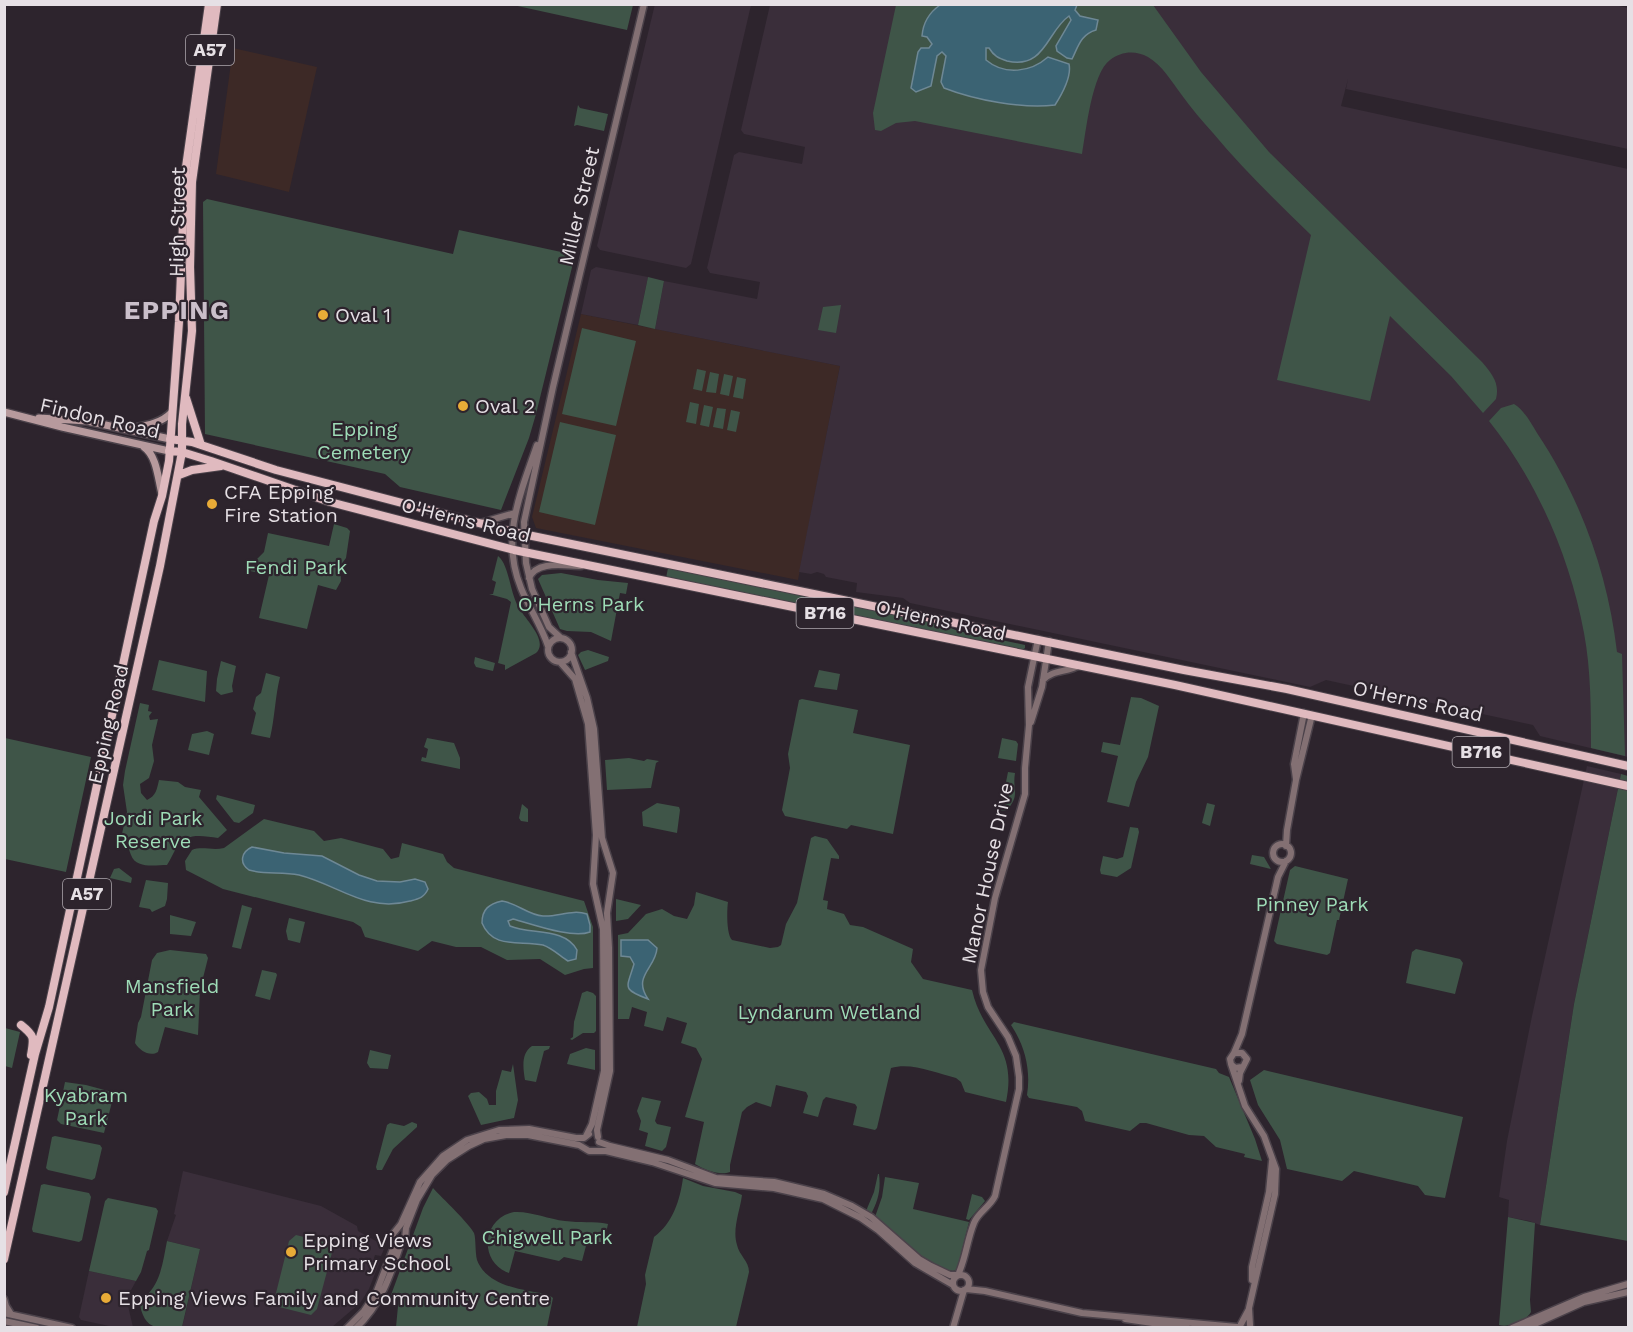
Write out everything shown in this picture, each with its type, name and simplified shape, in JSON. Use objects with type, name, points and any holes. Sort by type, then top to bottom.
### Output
[{"type":"main road","name":"High Street","points":[[170,439],[180,305],[185,174],[209,4]]},
{"type":"main road","name":"High Street","points":[[182,441],[192,331],[190,267],[192,182],[217,4]]},
{"type":"main road","points":[[185,395],[201,445]]},
{"type":"main road","name":"Findon Road","points":[[4,412],[62,428],[169,451]]},
{"type":"main road","points":[[126,429],[159,422],[172,412]]},
{"type":"main road","name":"Findon Road","points":[[24,417],[87,421],[170,439]]},
{"type":"main road","name":"O'Herns Road","points":[[170,439],[201,445],[276,470],[513,532],[1277,687],[1629,766]]},
{"type":"main road","name":"Epping Road","points":[[4,1192],[49,1007],[154,521],[162,496],[170,439]]},
{"type":"main road","name":"Epping Road","points":[[4,1259],[160,566],[179,475],[182,441]]},
{"type":"main road","points":[[142,445],[149,451],[153,460],[162,496]]},
{"type":"main road","name":"O'Herns Road","points":[[169,451],[182,452],[330,502],[513,550],[1046,658],[1629,786]]},
{"type":"main road","points":[[179,475],[192,470],[226,466]]},
{"type":"main road","points":[[21,1024],[34,1040],[24,1088],[24,1107]]},
{"type":"street","name":"Miller Street","points":[[561,638],[545,619],[529,578],[523,534],[528,500],[547,416],[644,4]]},
{"type":"street","name":"Miller Street","points":[[547,416],[523,481],[515,513],[513,550],[520,587],[548,646]]},
{"type":"street","points":[[479,524],[488,519],[505,518],[515,513]]},
{"type":"street","points":[[529,578],[535,570],[549,566],[591,566]]},
{"type":"street","points":[[585,1149],[582,1143],[599,1108],[610,1071],[607,1041],[606,929],[607,903],[613,873],[602,838],[596,797],[593,746],[591,713],[570,643],[561,638],[553,640],[548,646],[550,657],[560,662],[575,679],[593,746]]},
{"type":"street","name":"Manor House Drive","points":[[958,1275],[966,1259],[976,1219],[987,1209],[995,1196],[1019,1089],[1016,1056],[1008,1037],[988,1007],[983,992],[981,970],[995,897],[1023,800],[1029,725],[1030,674],[1038,639]]},
{"type":"street","name":"Manor House Drive","points":[[1029,725],[1043,680],[1049,641]]},
{"type":"street","points":[[560,662],[567,659],[571,652]]},
{"type":"street","points":[[1023,654],[1030,674]]},
{"type":"street","points":[[1043,680],[1053,673],[1072,670],[1079,665]]},
{"type":"street","points":[[1278,877],[1273,852],[1283,846],[1308,714]]},
{"type":"street","points":[[597,804],[592,876],[595,900],[606,929]]},
{"type":"street","points":[[1251,1326],[1249,1308],[1252,1293],[1252,1268],[1269,1192],[1272,1157],[1264,1136],[1245,1106],[1231,1064],[1231,1057],[1242,1034],[1278,877],[1289,858],[1290,852],[1283,846]]},
{"type":"street","points":[[1276,860],[1286,861]]},
{"type":"street","points":[[595,900],[607,903]]},
{"type":"street","points":[[1239,1083],[1242,1067],[1246,1062],[1242,1034]]},
{"type":"street","points":[[1234,1053],[1240,1052],[1244,1055]]},
{"type":"street","points":[[1231,1064],[1235,1068],[1242,1067]]},
{"type":"street","points":[[594,1150],[598,1140],[599,1108]]},
{"type":"street","points":[[347,1328],[364,1311],[376,1293],[393,1249],[393,1234],[411,1198],[455,1147],[499,1130],[585,1137],[591,1134],[598,1140],[680,1167],[705,1178],[754,1183],[807,1194],[863,1215],[919,1259],[944,1273],[964,1275],[985,1291]]},
{"type":"street","points":[[519,1131],[585,1149],[680,1167]]},
{"type":"street","points":[[356,1328],[381,1296],[401,1243],[405,1239],[417,1200],[433,1170]]},
{"type":"street","points":[[870,1220],[915,1263],[957,1290],[985,1291],[1075,1312],[1137,1322],[1238,1326],[1245,1323],[1251,1326]]},
{"type":"street","points":[[397,1230],[405,1233]]},
{"type":"street","points":[[393,1240],[401,1243]]},
{"type":"street","name":"Manor House Drive","points":[[966,1259],[968,1279]]},
{"type":"street","points":[[957,1310],[954,1278],[958,1275]]},
{"type":"street","points":[[953,1328],[968,1279]]},
{"type":"street","points":[[1512,1328],[1526,1326],[1584,1296],[1629,1284]]},
{"type":"street","points":[[1538,1319],[1594,1299],[1629,1292]]},
{"type":"street","points":[[4,1299],[8,1314],[70,1327]]},
{"type":"street","points":[[1238,1326],[1249,1308]]},
{"type":"street","points":[[4,1321],[38,1328]]},
{"type":"street","points":[[1167,1322],[1187,1328]]},
{"type":"shaded area","points":[[655,4],[751,5],[691,264],[686,268],[600,250],[597,246]]},
{"type":"shaded area","points":[[1610,4],[1628,8],[1628,149],[1346,89],[1348,79],[1341,106],[1628,169],[1628,757],[1540,736],[1533,725],[1326,680],[1310,687],[910,603],[903,598],[856,592],[857,583],[826,577],[817,572],[811,574],[799,572],[840,366],[655,329],[664,281],[757,299],[760,282],[710,273],[707,268],[734,155],[739,152],[802,164],[805,147],[744,134],[741,130],[770,5]]},
{"type":"shaded area","points":[[233,48],[317,67],[289,192],[216,174]]},
{"type":"shaded area","points":[[596,267],[648,277],[638,325],[581,314],[591,270]]},
{"type":"shaded area","points":[[581,314],[840,366],[798,580],[536,528],[532,517]]},
{"type":"shaded area","points":[[1587,766],[1621,774],[1574,1004],[1540,1225],[1508,1217],[1509,1200],[1499,1197],[1507,1141],[1532,1016]]},
{"type":"shaded area","name":"Epping Views Primary School","points":[[183,1171],[321,1206],[357,1226],[358,1231],[383,1245],[381,1256],[375,1255],[374,1258],[380,1261],[369,1289],[360,1303],[332,1327],[182,1328],[200,1249],[167,1241],[176,1215],[174,1214]]},
{"type":"shaded area","name":"Epping Views Family and Community Centre","points":[[89,1271],[136,1281],[131,1290],[128,1306],[133,1327],[114,1327],[81,1320],[79,1317]]},
{"type":"green space","points":[[513,5],[633,5],[627,30]]},
{"type":"green space","points":[[896,5],[1153,5],[1201,72],[1269,152],[1482,362],[1496,383],[1496,399],[1483,413],[1451,376],[1390,316],[1370,401],[1277,380],[1311,235],[1236,159],[1162,69],[1153,60],[1143,55],[1134,52],[1124,53],[1114,57],[1104,67],[1094,89],[1082,154],[915,121],[896,123],[881,131],[875,130],[873,113]]},
{"type":"green space","points":[[578,105],[580,108],[608,114],[604,131],[574,126]]},
{"type":"green space","name":"Epping Cemetery","points":[[207,199],[453,254],[459,230],[575,255],[536,414],[501,510],[400,487],[385,474],[205,434],[203,202]]},
{"type":"green space","points":[[648,277],[664,281],[655,329],[638,325]]},
{"type":"green space","points":[[841,305],[836,333],[818,330],[823,307]]},
{"type":"green space","points":[[582,328],[636,341],[616,426],[562,414]]},
{"type":"green space","points":[[697,369],[706,371],[702,391],[693,389]]},
{"type":"green space","points":[[710,372],[719,374],[716,393],[706,392]]},
{"type":"green space","points":[[724,374],[733,376],[729,396],[720,394]]},
{"type":"green space","points":[[737,377],[746,379],[743,399],[733,397]]},
{"type":"green space","points":[[690,402],[699,404],[696,424],[686,422]]},
{"type":"green space","points":[[1514,404],[1530,421],[1567,484],[1599,566],[1607,594],[1617,652],[1622,654],[1625,756],[1591,748],[1588,661],[1584,633],[1570,576],[1536,494],[1506,444],[1489,421],[1501,408]]},
{"type":"green space","points":[[704,405],[713,407],[709,427],[700,425]]},
{"type":"green space","points":[[717,408],[726,409],[723,429],[713,427]]},
{"type":"green space","points":[[731,410],[740,412],[736,432],[727,430]]},
{"type":"green space","points":[[560,422],[616,435],[595,525],[539,512]]},
{"type":"green space","name":"Fendi Park","points":[[334,524],[350,531],[346,558],[340,566],[341,581],[336,590],[318,585],[307,629],[259,618],[269,575],[250,571],[253,563],[264,552],[268,533],[329,546]]},
{"type":"green space","points":[[498,556],[505,566],[516,602],[535,630],[540,642],[536,653],[505,670],[505,665],[498,663],[511,602],[489,594],[493,594],[496,582],[492,580]]},
{"type":"green space","points":[[668,568],[939,623],[958,631],[1025,645],[1025,648],[1021,651],[703,587],[666,578]]},
{"type":"green space","name":"O'Herns Park","points":[[561,573],[628,583],[626,594],[620,593],[611,641],[591,632],[560,629],[538,579],[542,575]]},
{"type":"green space","points":[[588,650],[609,657],[608,661],[585,670],[578,655]]},
{"type":"green space","points":[[475,657],[495,663],[493,671],[476,667]]},
{"type":"green space","points":[[159,660],[207,671],[205,702],[152,690]]},
{"type":"green space","points":[[221,661],[236,666],[233,692],[221,695],[216,691]]},
{"type":"green space","points":[[819,670],[840,674],[837,690],[814,687]]},
{"type":"green space","points":[[266,673],[280,677],[270,738],[251,734],[256,713],[253,709],[256,697],[261,693]]},
{"type":"green space","points":[[1131,697],[1141,698],[1159,706],[1148,757],[1136,782],[1129,807],[1107,802],[1118,756],[1101,752],[1103,742],[1120,745]]},
{"type":"green space","points":[[799,700],[858,710],[853,733],[910,745],[893,834],[851,825],[847,829],[785,816],[782,810],[790,768],[788,754]]},
{"type":"green space","name":"Jordi Park Reserve","points":[[140,703],[149,705],[148,711],[152,712],[149,716],[150,720],[158,719],[152,745],[154,761],[149,778],[140,784],[141,793],[147,800],[150,798],[156,792],[159,780],[178,782],[185,787],[201,790],[199,797],[227,830],[218,838],[195,836],[185,839],[177,847],[167,865],[146,865],[137,862],[121,838],[127,812],[123,785]]},
{"type":"green space","points":[[207,731],[214,734],[209,755],[188,750],[192,734]]},
{"type":"green space","points":[[5,738],[91,757],[66,872],[5,859]]},
{"type":"green space","points":[[427,738],[454,743],[460,758],[460,769],[421,761],[422,757],[426,758],[428,749],[424,747]]},
{"type":"green space","points":[[1002,738],[1016,741],[1018,744],[1016,761],[998,758]]},
{"type":"green space","points":[[629,758],[659,761],[656,763],[651,788],[607,790],[605,760]]},
{"type":"green space","points":[[1008,772],[1015,773],[1015,797],[1006,811],[999,810],[1002,795],[1000,788],[1005,787]]},
{"type":"green space","points":[[1621,774],[1628,776],[1628,1241],[1540,1225],[1574,1004]]},
{"type":"green space","points":[[217,795],[255,805],[253,813],[239,823],[234,822],[216,799]]},
{"type":"green space","points":[[657,803],[679,807],[677,833],[643,826],[642,812]]},
{"type":"green space","points":[[1207,803],[1215,805],[1210,826],[1202,823]]},
{"type":"green space","points":[[522,804],[528,809],[528,822],[521,821],[519,818]]},
{"type":"green space","points":[[264,819],[314,831],[324,841],[341,838],[383,849],[391,859],[399,857],[402,843],[443,854],[454,868],[584,901],[593,927],[593,968],[565,975],[540,959],[507,960],[481,947],[456,947],[432,941],[418,951],[365,937],[361,927],[353,922],[223,889],[186,870],[185,861],[192,850],[224,848]]},
{"type":"green space","points":[[1130,827],[1138,828],[1139,832],[1131,868],[1117,877],[1101,874],[1103,856],[1117,859],[1123,857]]},
{"type":"green space","name":"Lyndarum Wetland","points":[[815,836],[827,839],[839,856],[839,859],[831,858],[823,900],[828,901],[827,909],[844,914],[850,925],[863,927],[913,949],[911,962],[923,979],[972,990],[977,1006],[998,1043],[1007,1067],[1006,1102],[965,1092],[961,1082],[956,1078],[915,1067],[891,1068],[875,1130],[853,1125],[857,1107],[855,1104],[826,1097],[818,1117],[803,1113],[808,1096],[806,1092],[776,1085],[771,1107],[756,1102],[742,1112],[730,1172],[713,1172],[695,1164],[704,1122],[685,1117],[702,1059],[696,1048],[681,1043],[687,1023],[667,1017],[663,1031],[644,1026],[647,1012],[632,1007],[629,1019],[618,1019],[618,935],[628,933],[646,914],[662,909],[674,916],[687,919],[694,905],[696,892],[728,902],[728,927],[732,940],[770,948],[778,947],[781,945],[786,924],[797,903],[811,838]]},
{"type":"green space","points":[[1252,855],[1264,857],[1271,869],[1250,864]]},
{"type":"green space","name":"Pinney Park","points":[[1295,866],[1348,879],[1330,953],[1327,955],[1277,944],[1274,941],[1290,870]]},
{"type":"green space","points":[[119,868],[132,878],[131,883],[110,878],[114,869]]},
{"type":"green space","points":[[146,880],[168,883],[165,906],[152,912],[150,909],[139,907]]},
{"type":"green space","points":[[616,899],[641,905],[628,919],[616,921]]},
{"type":"green space","points":[[242,905],[252,908],[241,949],[232,947]]},
{"type":"green space","points":[[170,915],[196,922],[191,936],[170,934]]},
{"type":"green space","points":[[289,918],[305,922],[300,943],[288,940],[286,931]]},
{"type":"green space","points":[[1416,949],[1460,959],[1463,963],[1455,994],[1406,983],[1412,952]]},
{"type":"green space","name":"Mansfield Park","points":[[170,950],[206,954],[208,958],[200,990],[198,1035],[165,1027],[158,1052],[149,1053],[142,1051],[135,1043],[138,1023],[152,960],[157,953]]},
{"type":"green space","points":[[262,970],[277,975],[270,1000],[255,996]]},
{"type":"green space","points":[[587,991],[596,996],[596,1031],[583,1033],[572,1040],[570,1039],[573,1037],[574,1022],[582,993]]},
{"type":"green space","points":[[1014,1022],[1216,1069],[1219,1073],[1229,1077],[1262,1161],[1216,1147],[1204,1136],[1189,1135],[1146,1123],[1140,1123],[1130,1131],[1085,1121],[1082,1111],[1077,1107],[1029,1098],[1026,1058],[1011,1025]]},
{"type":"green space","points":[[5,1028],[20,1032],[12,1068],[5,1066]]},
{"type":"green space","points":[[532,1046],[550,1046],[544,1051],[536,1082],[525,1080],[524,1071],[524,1057]]},
{"type":"green space","points":[[586,1048],[595,1050],[595,1070],[567,1064],[570,1054]]},
{"type":"green space","points":[[370,1050],[391,1055],[388,1069],[370,1068],[367,1063]]},
{"type":"green space","points":[[513,1064],[518,1100],[514,1118],[481,1125],[468,1096],[479,1092],[487,1099],[489,1105],[496,1105],[496,1091],[502,1070],[511,1072]]},
{"type":"green space","points":[[1264,1070],[1463,1117],[1445,1198],[1425,1195],[1418,1186],[1354,1171],[1342,1181],[1287,1169],[1280,1140],[1258,1105],[1250,1080]]},
{"type":"green space","name":"Kyabram Park","points":[[65,1082],[112,1092],[113,1098],[104,1133],[61,1124],[57,1120]]},
{"type":"green space","points":[[642,1097],[661,1101],[655,1121],[657,1124],[671,1127],[666,1147],[662,1151],[645,1146],[648,1133],[639,1130],[641,1121],[637,1111]]},
{"type":"green space","points":[[412,1122],[417,1124],[417,1127],[393,1149],[382,1170],[377,1170],[387,1125],[390,1123],[404,1126]]},
{"type":"green space","points":[[52,1137],[100,1145],[102,1148],[95,1178],[92,1180],[46,1168]]},
{"type":"green space","points":[[878,1174],[880,1185],[871,1214],[866,1211]]},
{"type":"green space","points":[[885,1177],[919,1183],[913,1209],[969,1222],[957,1270],[948,1270],[926,1259],[875,1217],[882,1197]]},
{"type":"green space","points":[[683,1178],[703,1186],[742,1195],[736,1239],[738,1249],[749,1272],[736,1327],[637,1327],[654,1237],[671,1218],[680,1195]]},
{"type":"green space","points":[[41,1185],[89,1193],[91,1197],[82,1240],[79,1242],[33,1232]]},
{"type":"green space","points":[[433,1188],[471,1228],[475,1238],[477,1260],[489,1276],[508,1286],[549,1295],[553,1298],[547,1327],[396,1327],[399,1296],[391,1295],[423,1208]]},
{"type":"green space","points":[[972,1194],[982,1197],[985,1201],[969,1220],[966,1219]]},
{"type":"green space","points":[[108,1198],[156,1208],[158,1211],[149,1250],[136,1281],[89,1271],[105,1201]]},
{"type":"green space","name":"Chigwell Park","points":[[514,1212],[565,1221],[608,1224],[604,1242],[587,1242],[582,1261],[564,1257],[559,1261],[515,1251],[509,1273],[492,1260],[488,1241],[495,1223],[503,1216]]},
{"type":"green space","points":[[1508,1217],[1535,1223],[1531,1312],[1521,1321],[1503,1326],[1499,1325]]},
{"type":"green space","points":[[296,1235],[328,1243],[333,1249],[317,1309],[311,1315],[279,1307],[274,1301],[289,1241]]},
{"type":"green space","points":[[167,1241],[200,1249],[182,1327],[154,1327],[146,1320],[141,1307],[142,1295],[146,1296],[158,1278]]},
{"type":"water","points":[[940,5],[1077,5],[1075,10],[1080,16],[1098,20],[1096,30],[1083,38],[1072,59],[1057,51],[1056,46],[1071,20],[1069,16],[1038,55],[1030,60],[1007,61],[986,48],[986,60],[1009,70],[1026,69],[1048,57],[1069,64],[1068,80],[1055,105],[1014,105],[984,100],[944,88],[941,82],[946,56],[942,52],[937,56],[931,86],[916,92],[911,88],[918,52],[921,48],[929,48],[932,44],[927,37],[922,36],[925,22]]},
{"type":"water","points":[[252,847],[284,853],[322,856],[359,875],[377,881],[400,882],[415,879],[425,882],[428,889],[423,896],[410,901],[394,904],[366,901],[299,875],[249,870],[243,858],[245,852]]},
{"type":"water","points":[[502,901],[532,914],[543,916],[576,912],[587,914],[590,932],[582,934],[552,930],[513,919],[508,921],[510,926],[518,929],[564,938],[577,950],[576,959],[568,961],[543,945],[500,941],[493,937],[482,923],[483,914],[490,906]]},
{"type":"water","points":[[621,940],[648,940],[657,948],[656,955],[644,978],[644,991],[648,999],[633,993],[628,987],[634,964],[630,957],[621,956]]},
{"type":"place","name":"Oval 1","points":[[323,315]]},
{"type":"place","name":"Oval 2","points":[[463,406]]},
{"type":"place","name":"CFA Epping Fire Station","points":[[212,504]]},
{"type":"place","name":"Epping Views Primary School","points":[[291,1252]]},
{"type":"place","name":"Epping Views Family and Community Centre","points":[[106,1298]]},
{"type":"district","name":"EPPING","points":[[177,310]]}]
